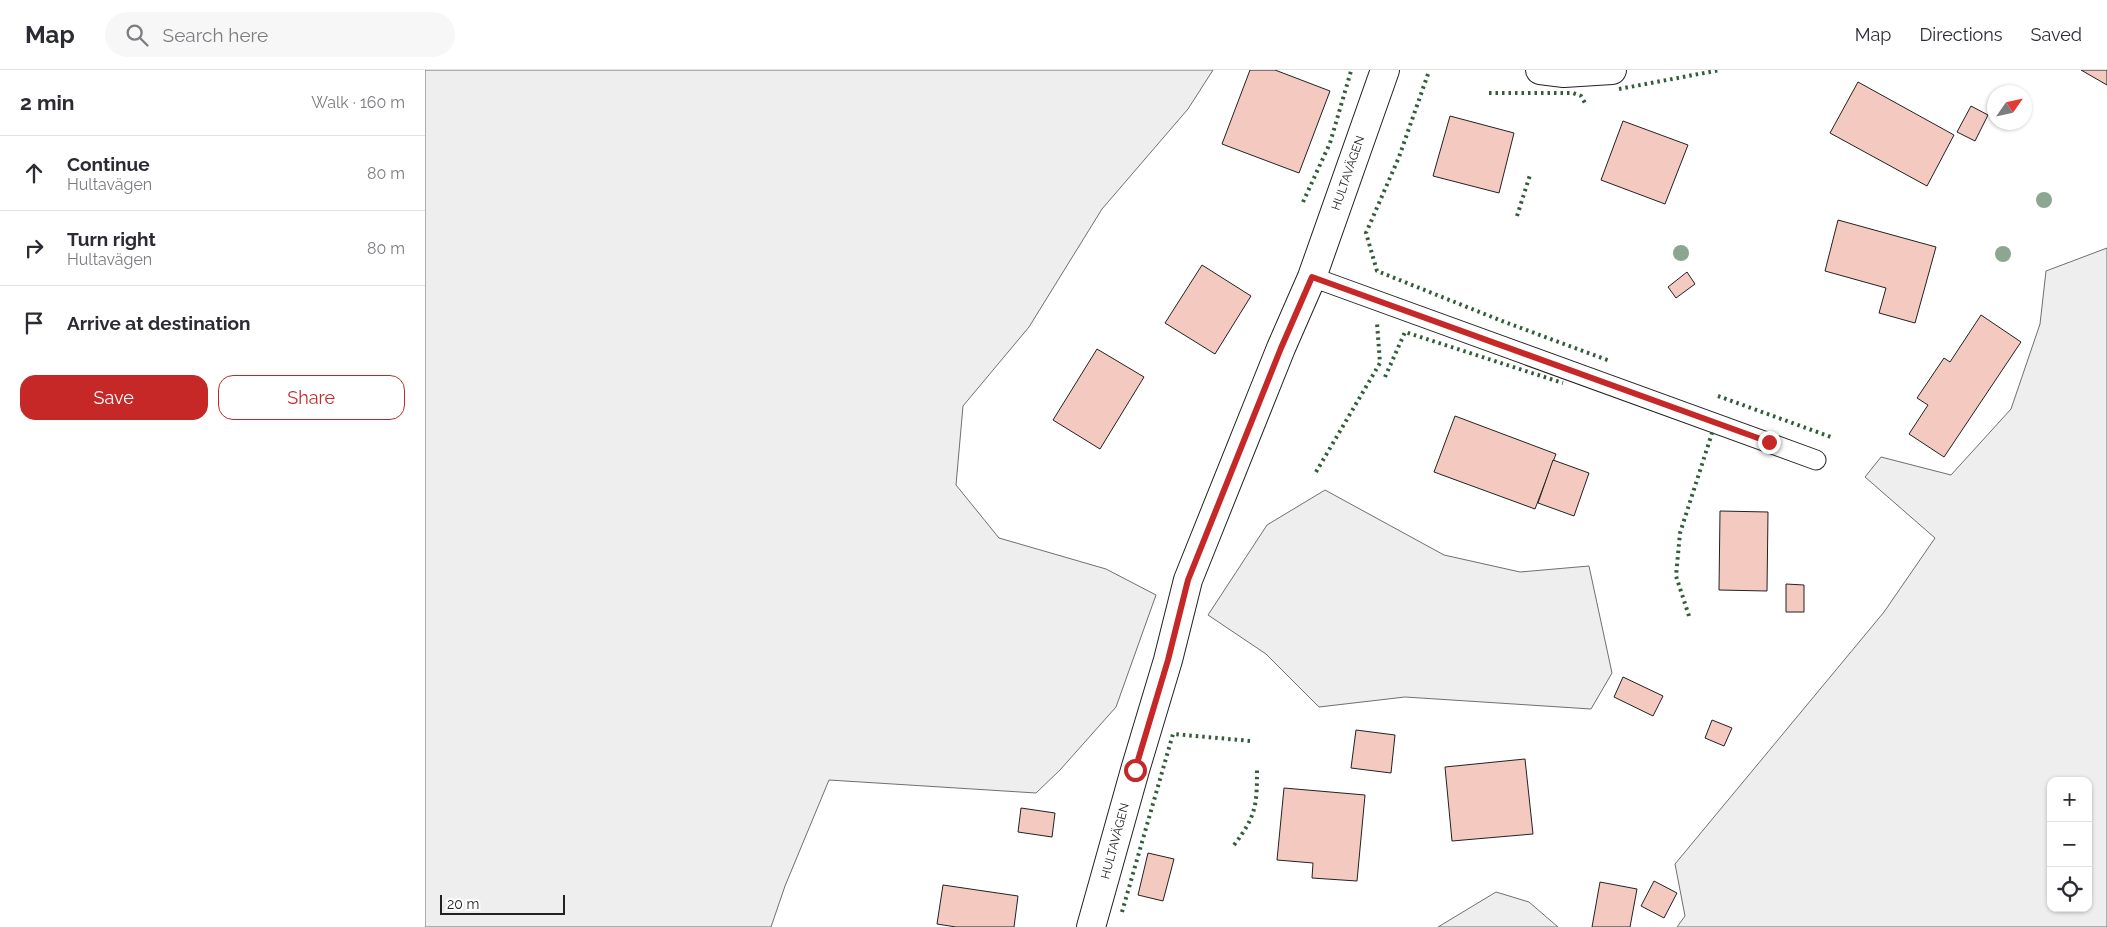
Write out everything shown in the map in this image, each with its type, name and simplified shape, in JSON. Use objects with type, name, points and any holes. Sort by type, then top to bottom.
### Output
[{"type":"street","name":"HULTAVÄGEN","points":[[1091,927],[1168,660],[1188,580],[1277,356],[1312,277],[1385,70]]},
{"type":"street","points":[[1541,70],[1564,73],[1612,70]]},
{"type":"lane","points":[[1312,277],[1816,460]]},
{"type":"shaded area","points":[[425,70],[1213,70],[1188,109],[1102,209],[1029,327],[963,406],[956,485],[999,538],[1106,569],[1156,595],[1116,707],[1060,770],[1036,793],[829,780],[785,886],[771,927],[425,927]]},
{"type":"shaded area","points":[[2107,248],[2107,927],[1677,927],[1685,916],[1675,864],[1884,612],[1935,538],[1865,477],[1881,457],[1951,475],[2011,409],[2040,324],[2046,271]]},
{"type":"shaded area","points":[[1325,490],[1444,555],[1520,572],[1589,566],[1612,673],[1591,709],[1405,697],[1319,707],[1266,654],[1208,615],[1267,525]]},
{"type":"shaded area","points":[[1496,892],[1529,902],[1558,927],[1438,927]]},
{"type":"building","points":[[1250,70],[1275,70],[1330,91],[1299,173],[1222,144]]},
{"type":"building","points":[[2081,70],[2107,70],[2107,85]]},
{"type":"building","points":[[1858,82],[1954,135],[1927,186],[1830,133]]},
{"type":"building","points":[[1971,106],[1987,114],[1975,141],[1957,132]]},
{"type":"building","points":[[1450,116],[1514,133],[1499,193],[1433,176]]},
{"type":"building","points":[[1623,121],[1688,145],[1665,204],[1601,180]]},
{"type":"building","points":[[1838,220],[1936,247],[1915,323],[1879,313],[1886,288],[1825,271]]},
{"type":"building","points":[[1202,265],[1251,296],[1215,354],[1165,323]]},
{"type":"building","points":[[1687,272],[1695,284],[1676,298],[1668,287]]},
{"type":"building","points":[[1981,315],[2021,342],[1944,457],[1909,434],[1928,405],[1917,398],[1944,358],[1950,362]]},
{"type":"building","points":[[1097,349],[1144,377],[1100,449],[1053,420]]},
{"type":"building","points":[[1455,416],[1556,454],[1535,509],[1434,472]]},
{"type":"building","points":[[1553,460],[1589,473],[1574,516],[1538,503]]},
{"type":"building","points":[[1720,511],[1768,512],[1767,591],[1719,590]]},
{"type":"building","points":[[1786,584],[1804,585],[1804,612],[1786,612]]},
{"type":"building","points":[[1623,677],[1663,696],[1653,716],[1614,697]]},
{"type":"building","points":[[1712,720],[1732,728],[1724,746],[1705,738]]},
{"type":"building","points":[[1356,730],[1395,735],[1391,773],[1351,768]]},
{"type":"building","points":[[1525,759],[1533,834],[1452,841],[1445,767]]},
{"type":"building","points":[[1284,788],[1365,795],[1357,881],[1312,878],[1313,863],[1277,860]]},
{"type":"building","points":[[1021,808],[1055,813],[1052,837],[1018,832]]},
{"type":"building","points":[[1148,853],[1174,859],[1163,901],[1138,895]]},
{"type":"building","points":[[1654,881],[1677,893],[1664,918],[1641,906]]},
{"type":"building","points":[[1600,882],[1637,889],[1630,927],[1592,927]]},
{"type":"building","points":[[943,885],[1018,896],[1014,927],[956,927],[937,924]]},
{"type":"hedge","points":[[1619,89],[1720,70]]},
{"type":"hedge","points":[[1303,202],[1330,143],[1351,71]]},
{"type":"hedge","points":[[1428,74],[1399,157],[1366,233],[1377,271],[1502,321],[1610,361]]},
{"type":"hedge","points":[[1489,93],[1573,93],[1581,96],[1585,103]]},
{"type":"hedge","points":[[1517,216],[1530,175]]},
{"type":"hedge","points":[[1316,472],[1380,363],[1377,323]]},
{"type":"hedge","points":[[1385,377],[1405,332],[1563,383]]},
{"type":"hedge","points":[[1718,396],[1831,437]]},
{"type":"hedge","points":[[1689,616],[1676,576],[1680,533],[1713,430]]},
{"type":"hedge","points":[[1122,912],[1173,734],[1251,741]]},
{"type":"hedge","points":[[1234,845],[1242,835],[1254,809],[1257,791],[1257,767]]},
{"type":"route","points":[[1135,770],[1168,660],[1188,580],[1281,348],[1312,277],[1769,442]]}]
